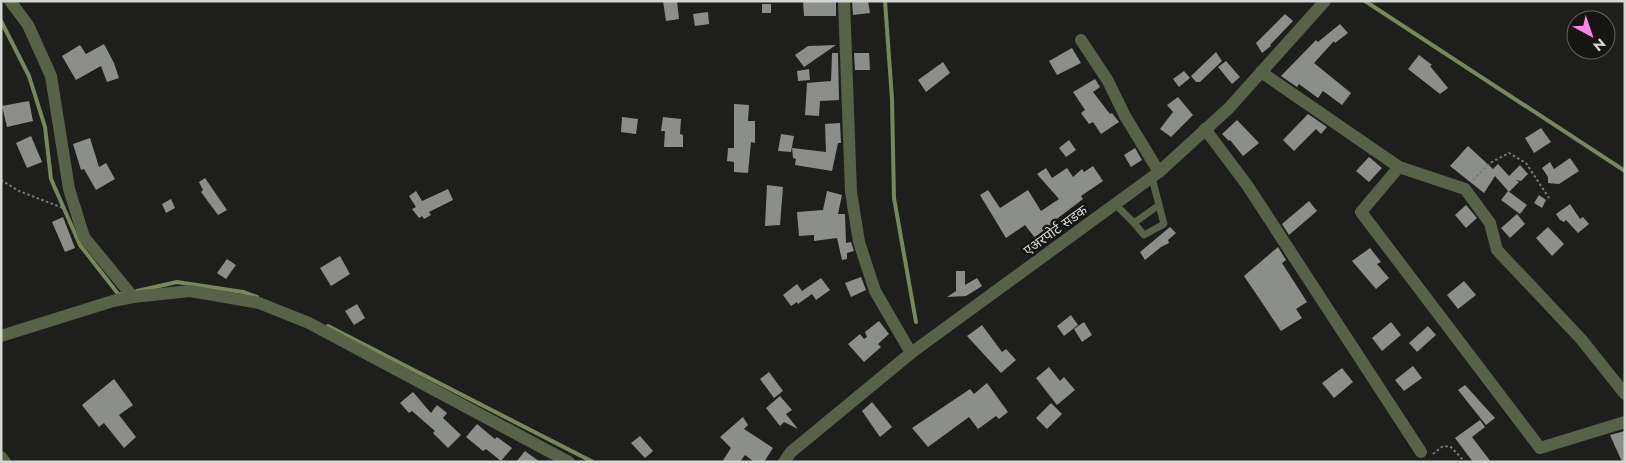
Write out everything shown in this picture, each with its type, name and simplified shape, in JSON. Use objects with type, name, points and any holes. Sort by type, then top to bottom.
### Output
[{"type":"street","points":[[10,1],[28,25],[51,76],[69,189],[84,237],[132,297]]},
{"type":"street","points":[[844,1],[851,192],[860,242],[875,291],[910,353]]},
{"type":"street","name":"एअरपोर्ट सडक","points":[[784,462],[791,452],[910,353],[1156,175],[1229,108],[1325,1]]},
{"type":"street","points":[[1081,40],[1108,81],[1156,175]]},
{"type":"street","points":[[1261,72],[1399,167],[1464,189],[1490,223],[1497,250],[1581,339],[1625,394]]},
{"type":"street","points":[[1205,129],[1247,185],[1421,452]]},
{"type":"street","points":[[1399,167],[1361,212],[1540,448],[1625,422]]},
{"type":"street","points":[[1,336],[112,301],[132,297],[190,290],[259,303],[309,323],[569,462]]},
{"type":"street","points":[[1,457],[5,462]]},
{"type":"lane","points":[[1115,204],[1144,235],[1164,224],[1159,205],[1156,175]]},
{"type":"lane","points":[[1134,223],[1159,205]]},
{"type":"path","points":[[1464,189],[1490,163],[1509,153],[1526,163],[1549,198]]},
{"type":"path","points":[[1,180],[19,191],[59,207]]},
{"type":"path","points":[[1421,452],[1429,457],[1443,446],[1452,447],[1465,462]]},
{"type":"building","points":[[663,1],[677,1],[679,19],[666,21]]},
{"type":"building","points":[[803,1],[836,2],[836,16],[804,16]]},
{"type":"building","points":[[852,1],[868,1],[870,13],[853,15]]},
{"type":"building","points":[[762,4],[771,4],[771,13],[762,13]]},
{"type":"building","points":[[708,12],[709,24],[695,26],[693,14]]},
{"type":"building","points":[[1285,14],[1293,21],[1271,46],[1262,53],[1256,43]]},
{"type":"building","points":[[1340,24],[1348,33],[1335,43],[1334,41],[1314,63],[1351,93],[1342,105],[1323,91],[1318,98],[1299,84],[1297,87],[1281,76],[1316,40],[1318,42]]},
{"type":"building","points":[[104,44],[119,78],[107,82],[101,66],[76,80],[62,56],[80,45],[86,54]]},
{"type":"building","points":[[836,45],[804,67],[795,55],[808,46]]},
{"type":"building","points":[[1072,48],[1081,63],[1057,75],[1049,61]]},
{"type":"building","points":[[1216,52],[1222,61],[1200,82],[1196,82],[1191,76]]},
{"type":"building","points":[[832,53],[838,53],[839,100],[820,101],[819,116],[805,115],[807,83],[831,81]]},
{"type":"building","points":[[854,53],[869,53],[870,70],[855,70]]},
{"type":"building","points":[[1419,55],[1432,65],[1430,66],[1448,88],[1440,94],[1408,69]]},
{"type":"building","points":[[1226,61],[1240,77],[1232,84],[1218,67]]},
{"type":"building","points":[[943,62],[950,73],[926,92],[918,80]]},
{"type":"building","points":[[809,69],[810,80],[798,81],[797,71]]},
{"type":"building","points":[[1184,71],[1190,78],[1179,87],[1173,79]]},
{"type":"building","points":[[1095,79],[1100,87],[1093,92],[1110,114],[1112,113],[1119,122],[1101,134],[1093,122],[1089,124],[1081,113],[1085,110],[1073,92]]},
{"type":"building","points":[[1178,97],[1193,115],[1171,137],[1160,129],[1173,112],[1167,105]]},
{"type":"building","points":[[29,101],[33,121],[7,127],[2,106]]},
{"type":"building","points":[[734,104],[749,105],[748,121],[755,121],[755,143],[751,142],[748,173],[734,172],[734,162],[727,161],[728,148],[734,148]]},
{"type":"building","points":[[1308,114],[1327,127],[1321,134],[1316,129],[1294,151],[1283,140]]},
{"type":"building","points":[[622,117],[638,119],[636,134],[621,132]]},
{"type":"building","points":[[663,117],[681,119],[680,134],[683,135],[683,147],[664,147],[665,131],[661,131]]},
{"type":"building","points":[[1237,120],[1259,143],[1243,156],[1230,140],[1222,134]]},
{"type":"building","points":[[840,123],[841,143],[838,143],[832,171],[795,165],[796,159],[793,158],[792,148],[826,152],[825,124]]},
{"type":"building","points":[[1541,128],[1551,142],[1534,153],[1525,138]]},
{"type":"building","points":[[781,134],[794,136],[791,152],[778,151]]},
{"type":"building","points":[[31,136],[42,162],[27,168],[16,143]]},
{"type":"building","points":[[90,138],[99,167],[106,163],[115,179],[96,190],[84,169],[81,170],[73,144]]},
{"type":"building","points":[[1069,140],[1076,150],[1066,157],[1059,148]]},
{"type":"building","points":[[1468,146],[1493,169],[1498,164],[1509,176],[1520,165],[1528,174],[1521,181],[1516,180],[1519,182],[1509,192],[1495,176],[1484,193],[1450,166]]},
{"type":"building","points":[[1135,148],[1142,160],[1131,167],[1124,155]]},
{"type":"building","points":[[1369,157],[1382,168],[1369,182],[1356,171]]},
{"type":"building","points":[[1570,158],[1579,171],[1559,184],[1548,183],[1548,177],[1542,168],[1550,162],[1554,169]]},
{"type":"building","points":[[1093,166],[1103,181],[1081,196],[1083,199],[1050,224],[1055,231],[1039,243],[1025,225],[1006,238],[980,195],[988,190],[1000,208],[1028,190],[1041,211],[1059,199],[1037,174],[1046,168],[1052,178],[1067,168],[1073,177],[1082,169],[1084,172]]},
{"type":"building","points":[[205,178],[227,210],[218,215],[201,192],[203,190],[199,182]]},
{"type":"building","points":[[767,185],[783,187],[780,225],[765,226]]},
{"type":"building","points":[[448,189],[453,200],[429,212],[431,215],[424,219],[422,216],[419,218],[412,209],[416,207],[409,196],[416,191],[422,201]]},
{"type":"building","points":[[827,191],[842,195],[838,214],[845,214],[846,243],[851,242],[854,251],[847,253],[847,259],[842,260],[837,238],[814,241],[814,235],[799,236],[797,212],[823,210]]},
{"type":"building","points":[[1508,191],[1527,205],[1520,214],[1501,200]]},
{"type":"building","points":[[1539,195],[1546,200],[1542,208],[1534,203]]},
{"type":"building","points":[[171,199],[175,208],[166,213],[162,204]]},
{"type":"building","points":[[1309,201],[1317,211],[1289,235],[1282,224]]},
{"type":"building","points":[[1570,204],[1580,219],[1583,217],[1589,224],[1578,233],[1566,220],[1564,222],[1560,220],[1556,214]]},
{"type":"building","points":[[1466,205],[1477,218],[1466,228],[1455,215]]},
{"type":"building","points":[[1517,214],[1525,224],[1510,238],[1501,228]]},
{"type":"building","points":[[63,217],[75,248],[65,252],[52,222]]},
{"type":"building","points":[[1170,227],[1176,233],[1168,240],[1169,243],[1145,260],[1140,252]]},
{"type":"building","points":[[1548,227],[1564,244],[1552,256],[1536,238]]},
{"type":"building","points":[[1278,247],[1286,260],[1282,263],[1307,302],[1296,309],[1302,318],[1281,331],[1244,276]]},
{"type":"building","points":[[1370,248],[1381,262],[1377,264],[1389,278],[1376,289],[1352,261]]},
{"type":"building","points":[[340,256],[350,274],[331,286],[320,268]]},
{"type":"building","points":[[227,259],[236,265],[226,279],[217,273]]},
{"type":"building","points":[[956,271],[965,271],[965,285],[977,278],[982,286],[966,296],[947,297],[956,291]]},
{"type":"building","points":[[861,277],[866,290],[851,297],[845,283]]},
{"type":"building","points":[[821,278],[830,290],[816,300],[812,294],[798,304],[797,302],[791,306],[783,295],[797,284],[802,291]]},
{"type":"building","points":[[1464,281],[1476,295],[1458,309],[1447,295]]},
{"type":"building","points":[[357,304],[365,318],[354,325],[345,311]]},
{"type":"building","points":[[1071,315],[1078,325],[1064,336],[1057,326]]},
{"type":"building","points":[[879,321],[889,334],[878,344],[881,347],[864,362],[848,344],[860,334],[864,339],[867,337],[865,332]]},
{"type":"building","points":[[1084,322],[1092,335],[1082,342],[1074,329]]},
{"type":"building","points":[[1391,322],[1401,335],[1382,351],[1372,338]]},
{"type":"building","points":[[982,325],[1002,352],[1006,349],[1016,360],[1001,373],[967,336]]},
{"type":"building","points":[[1428,326],[1436,335],[1417,352],[1409,343]]},
{"type":"building","points":[[1413,366],[1422,378],[1404,391],[1395,380]]},
{"type":"building","points":[[1049,367],[1060,381],[1064,377],[1075,390],[1057,405],[1036,378]]},
{"type":"building","points":[[1342,368],[1353,382],[1334,398],[1322,383]]},
{"type":"building","points":[[769,372],[783,391],[774,398],[760,379]]},
{"type":"building","points":[[114,379],[133,405],[119,415],[136,437],[124,448],[104,423],[99,427],[82,405]]},
{"type":"building","points":[[987,383],[1008,412],[999,419],[996,416],[978,429],[969,417],[928,447],[912,428],[970,389],[974,394]]},
{"type":"building","points":[[1465,385],[1495,418],[1486,425],[1458,390]]},
{"type":"building","points":[[413,392],[431,413],[437,405],[447,413],[443,418],[461,435],[448,448],[433,433],[435,431],[412,411],[409,413],[400,403]]},
{"type":"building","points":[[780,396],[792,410],[786,414],[798,429],[784,422],[780,426],[766,408]]},
{"type":"building","points":[[872,402],[892,427],[880,437],[862,411]]},
{"type":"building","points":[[1051,403],[1062,414],[1047,429],[1036,418]]},
{"type":"building","points":[[743,417],[748,425],[744,429],[773,448],[764,462],[754,462],[745,455],[740,462],[722,462],[731,448],[720,437]]},
{"type":"building","points":[[1480,420],[1485,427],[1472,437],[1491,462],[1473,462],[1455,438]]},
{"type":"building","points":[[477,424],[495,439],[497,437],[512,448],[501,461],[486,449],[483,451],[466,437]]},
{"type":"building","points":[[1625,431],[1625,462],[1622,462],[1610,435]]},
{"type":"building","points":[[640,436],[653,451],[645,458],[631,443]]},
{"type":"building","points":[[525,451],[540,462],[516,462]]},
{"type":"waterway","points":[[885,1],[892,99],[894,198],[916,322]]},
{"type":"waterway","points":[[1365,1],[1625,171]]},
{"type":"waterway","points":[[1,21],[29,76],[45,127],[51,179],[80,245],[119,295],[122,294]]},
{"type":"waterway","points":[[137,291],[177,282],[243,292],[257,297]]},
{"type":"waterway","points":[[328,326],[593,462]]}]
